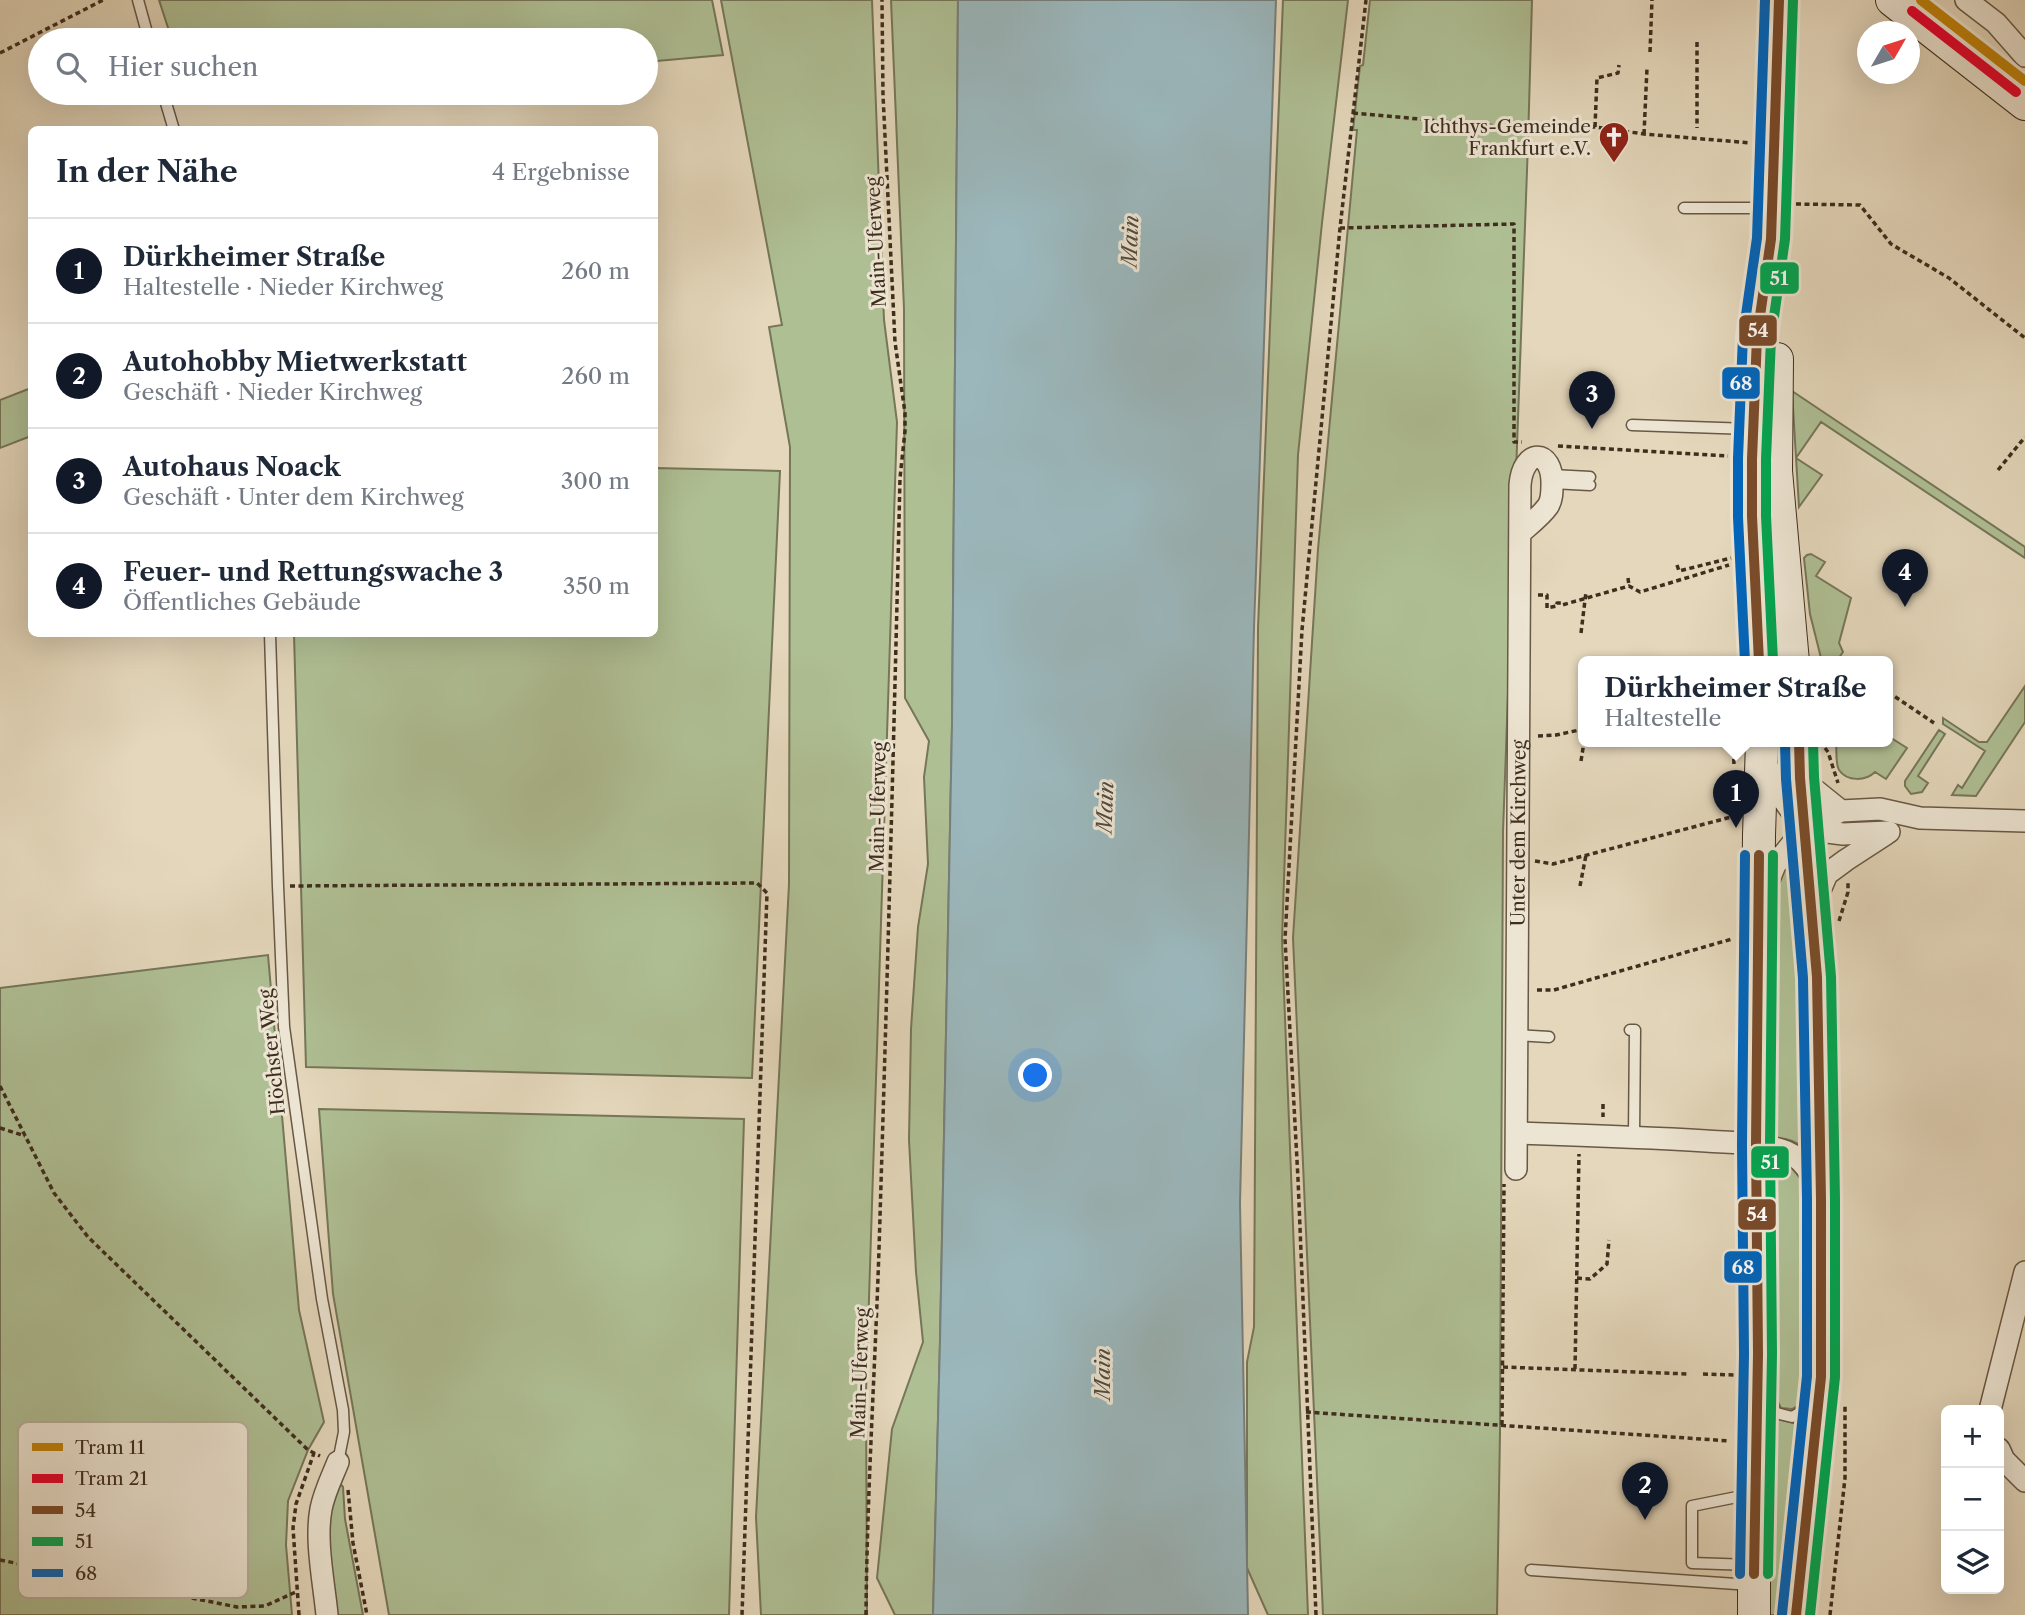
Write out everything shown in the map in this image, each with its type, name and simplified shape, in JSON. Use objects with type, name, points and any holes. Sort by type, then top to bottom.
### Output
[{"type":"main road","points":[[1759,656],[1766,517],[1776,471],[1777,338],[1772,224],[1779,0]]},
{"type":"main road","points":[[1892,0],[2025,104]]},
{"type":"main road","points":[[1772,224],[1757,337],[1753,430],[1792,656]]},
{"type":"main road","points":[[1796,1615],[1821,1377],[1817,977],[1799,747]]},
{"type":"main road","points":[[1754,1589],[1754,1493],[1747,1364],[1757,1189],[1771,1148],[1760,904],[1759,835],[1763,749]]},
{"type":"street","points":[[1966,0],[1996,23],[2025,56]]},
{"type":"street","name":"Unter dem Kirchweg","points":[[1516,1169],[1521,472],[1526,463],[1539,457],[1546,461],[1552,479]]},
{"type":"street","points":[[1520,533],[1548,506],[1552,479]]},
{"type":"street","points":[[1763,749],[1783,799],[1804,829],[1843,834],[1889,832]]},
{"type":"street","points":[[1800,778],[1841,811]]},
{"type":"street","points":[[1760,904],[1775,865],[1804,829],[1841,811],[1880,809],[1920,818],[2023,818]]},
{"type":"street","points":[[1810,912],[1827,874],[1889,832],[1920,818]]},
{"type":"street","points":[[1517,1133],[1634,1136],[1771,1148],[1799,1158],[1811,1173],[1821,1199]]},
{"type":"street","points":[[1991,1405],[2025,1272]]},
{"type":"street","points":[[2004,1460],[2025,1481]]},
{"type":"street","points":[[327,1615],[320,1540],[321,1510],[338,1462]]},
{"type":"lane","points":[[138,0],[146,28]]},
{"type":"lane","points":[[167,105],[173,126]]},
{"type":"lane","points":[[1684,208],[1772,224]]},
{"type":"lane","points":[[1633,425],[1753,430]]},
{"type":"lane","points":[[1552,479],[1590,481]]},
{"type":"lane","name":"Höchster Weg","points":[[270,637],[284,1027],[322,1299],[342,1410],[344,1432],[338,1462]]},
{"type":"lane","points":[[1630,1030],[1634,1030],[1634,1136]]},
{"type":"lane","points":[[1516,1035],[1549,1037]]},
{"type":"lane","points":[[1747,1364],[1776,1413],[1792,1418],[1808,1408],[1821,1377]]},
{"type":"lane","points":[[1754,1493],[1692,1506],[1692,1563],[1754,1589]]},
{"type":"lane","points":[[1531,1570],[1754,1589]]},
{"type":"path","points":[[49,28],[103,0]]},
{"type":"path","name":"Main-Uferweg","points":[[866,1615],[890,911],[900,478],[905,431],[895,342],[881,0]]},
{"type":"path","points":[[1316,1615],[1285,939],[1302,630],[1340,228],[1366,0]]},
{"type":"path","points":[[1650,52],[1652,0]]},
{"type":"path","points":[[0,53],[28,39]]},
{"type":"path","points":[[1697,41],[1697,128]]},
{"type":"path","points":[[1595,127],[1597,78],[1618,73],[1619,65]]},
{"type":"path","points":[[1644,134],[1647,68]]},
{"type":"path","points":[[1353,113],[1496,126],[1595,127],[1774,145]]},
{"type":"path","points":[[1772,224],[1791,204],[1860,205],[1891,244],[1949,278],[2025,338]]},
{"type":"path","points":[[1340,228],[1514,225],[1514,442],[1529,443]]},
{"type":"path","points":[[1998,470],[2025,437]]},
{"type":"path","points":[[1551,445],[1731,456]]},
{"type":"path","points":[[1677,565],[1679,571],[1734,557]]},
{"type":"path","points":[[1562,604],[1629,586],[1640,592],[1734,564]]},
{"type":"path","points":[[1628,578],[1629,586]]},
{"type":"path","points":[[1581,633],[1586,592]]},
{"type":"path","points":[[1893,695],[1934,723]]},
{"type":"path","points":[[1560,734],[1578,730]]},
{"type":"path","points":[[1581,761],[1583,747]]},
{"type":"path","points":[[1558,863],[1737,816]]},
{"type":"path","points":[[1580,886],[1586,855]]},
{"type":"path","points":[[278,886],[757,883],[767,893],[742,1615]]},
{"type":"path","points":[[1557,989],[1741,937]]},
{"type":"path","points":[[0,1086],[54,1192],[88,1237],[314,1453]]},
{"type":"path","points":[[1602,1104],[1602,1114]]},
{"type":"path","points":[[0,1128],[25,1136]]},
{"type":"path","points":[[1575,1369],[1579,1135]]},
{"type":"path","points":[[1503,1425],[1504,1181],[1516,1169]]},
{"type":"path","points":[[1577,1278],[1590,1279],[1608,1264],[1609,1240]]},
{"type":"path","points":[[1703,1374],[1747,1364]]},
{"type":"path","points":[[1503,1367],[1688,1374]]},
{"type":"path","points":[[1306,1412],[1736,1441]]},
{"type":"path","points":[[338,1462],[347,1482],[353,1544],[367,1615]]},
{"type":"path","points":[[0,1559],[18,1563]]},
{"type":"path","points":[[193,1598],[237,1607],[265,1606],[298,1591]]},
{"type":"green space","points":[[159,0],[712,0],[723,55],[658,61],[658,28],[168,28]]},
{"type":"green space","points":[[721,0],[872,0],[884,320],[897,422],[866,1392],[867,1615],[761,1615],[756,1517],[789,884],[790,447],[769,327],[782,325]]},
{"type":"green space","points":[[891,0],[958,0],[952,725],[933,1615],[895,1615],[877,1578],[892,1429],[923,1342],[916,1272],[909,1140],[911,1029],[918,927],[928,864],[924,777],[929,741],[905,698],[904,309]]},
{"type":"green space","points":[[1283,0],[1348,0],[1298,455],[1282,940],[1308,1615],[1268,1615],[1247,1568],[1247,1362],[1254,1327],[1258,628]]},
{"type":"green space","points":[[1370,0],[1532,0],[1503,832],[1497,1615],[1323,1615],[1293,938],[1318,549],[1357,130],[1353,130]]},
{"type":"green space","points":[[28,389],[28,437],[0,448],[0,400]]},
{"type":"green space","points":[[1792,391],[2025,547],[2025,558],[1821,422],[1796,458]]},
{"type":"green space","points":[[1796,458],[1822,475],[1799,507]]},
{"type":"green space","points":[[658,468],[780,471],[752,1078],[306,1067],[294,637],[658,637]]},
{"type":"green space","points":[[1811,554],[1825,562],[1816,576],[1851,598],[1839,643],[1843,652],[1840,656],[1820,656],[1810,614],[1804,558]]},
{"type":"green space","points":[[2025,686],[2025,722],[1976,796],[1952,795],[1958,785],[1962,788],[1985,751],[1943,724],[1943,718],[1979,742],[1987,742]]},
{"type":"green space","points":[[1939,730],[1945,734],[1918,776],[1928,783],[1922,792],[1911,794],[1905,781]]},
{"type":"green space","points":[[1893,739],[1907,748],[1886,779],[1875,772],[1857,779],[1847,777],[1839,770],[1836,747],[1893,747]]},
{"type":"green space","points":[[1793,848],[1804,935],[1811,1156],[1802,1146],[1792,1141],[1766,1138],[1767,897]]},
{"type":"green space","points":[[268,955],[299,1310],[324,1422],[308,1450],[288,1501],[286,1545],[292,1615],[0,1615],[0,988]]},
{"type":"green space","points":[[319,1109],[744,1119],[729,1615],[389,1615],[333,1294]]},
{"type":"green space","points":[[1776,1165],[1793,1165],[1806,1181],[1806,1401],[1792,1409],[1781,1408],[1769,1375],[1770,1172]]},
{"type":"green space","points":[[1762,1405],[1774,1418],[1794,1423],[1807,1416],[1786,1615],[1763,1615]]},
{"type":"green space","points":[[338,1481],[343,1487],[345,1519],[363,1615],[334,1615],[327,1521]]},
{"type":"water","name":"Main","points":[[958,0],[1276,0],[1254,628],[1240,1203],[1248,1615],[933,1615],[952,725]]},
{"type":"tram line","name":"11","points":[[1921,0],[2025,81]]},
{"type":"tram line","name":"21","points":[[1912,11],[2016,92]]},
{"type":"transit line","name":"68","points":[[1745,656],[1738,458],[1743,336],[1757,238],[1765,0]]},
{"type":"transit line","name":"54","points":[[1759,656],[1752,459],[1757,337],[1771,239],[1779,0]]},
{"type":"transit line","name":"51","points":[[1773,656],[1766,459],[1771,338],[1785,239],[1793,0]]},
{"type":"transit line","name":"68","points":[[1782,1614],[1807,1376],[1803,978],[1785,747]]},
{"type":"transit line","name":"54","points":[[1796,1615],[1821,1377],[1817,977],[1799,747]]},
{"type":"transit line","name":"51","points":[[1810,1615],[1835,1377],[1831,977],[1813,747]]},
{"type":"transit line","name":"68","points":[[1740,1574],[1744,1354],[1742,1145],[1745,855]]},
{"type":"transit line","name":"54","points":[[1754,1574],[1758,1354],[1756,1145],[1759,855]]},
{"type":"transit line","name":"51","points":[[1768,1574],[1772,1354],[1770,1145],[1773,855]]},
{"type":"place","name":"Ichthys-Gemeinde Frankfurt e.V.","points":[[1614,164]]},
{"type":"place","name":"Autohaus Noack","points":[[1592,429]]},
{"type":"place","name":"Feuer- und Rettungswache 3","points":[[1905,607]]},
{"type":"place","name":"Dürkheimer Straße","points":[[1736,828]]},
{"type":"place","name":"Autohobby Mietwerkstatt","points":[[1645,1520]]}]
